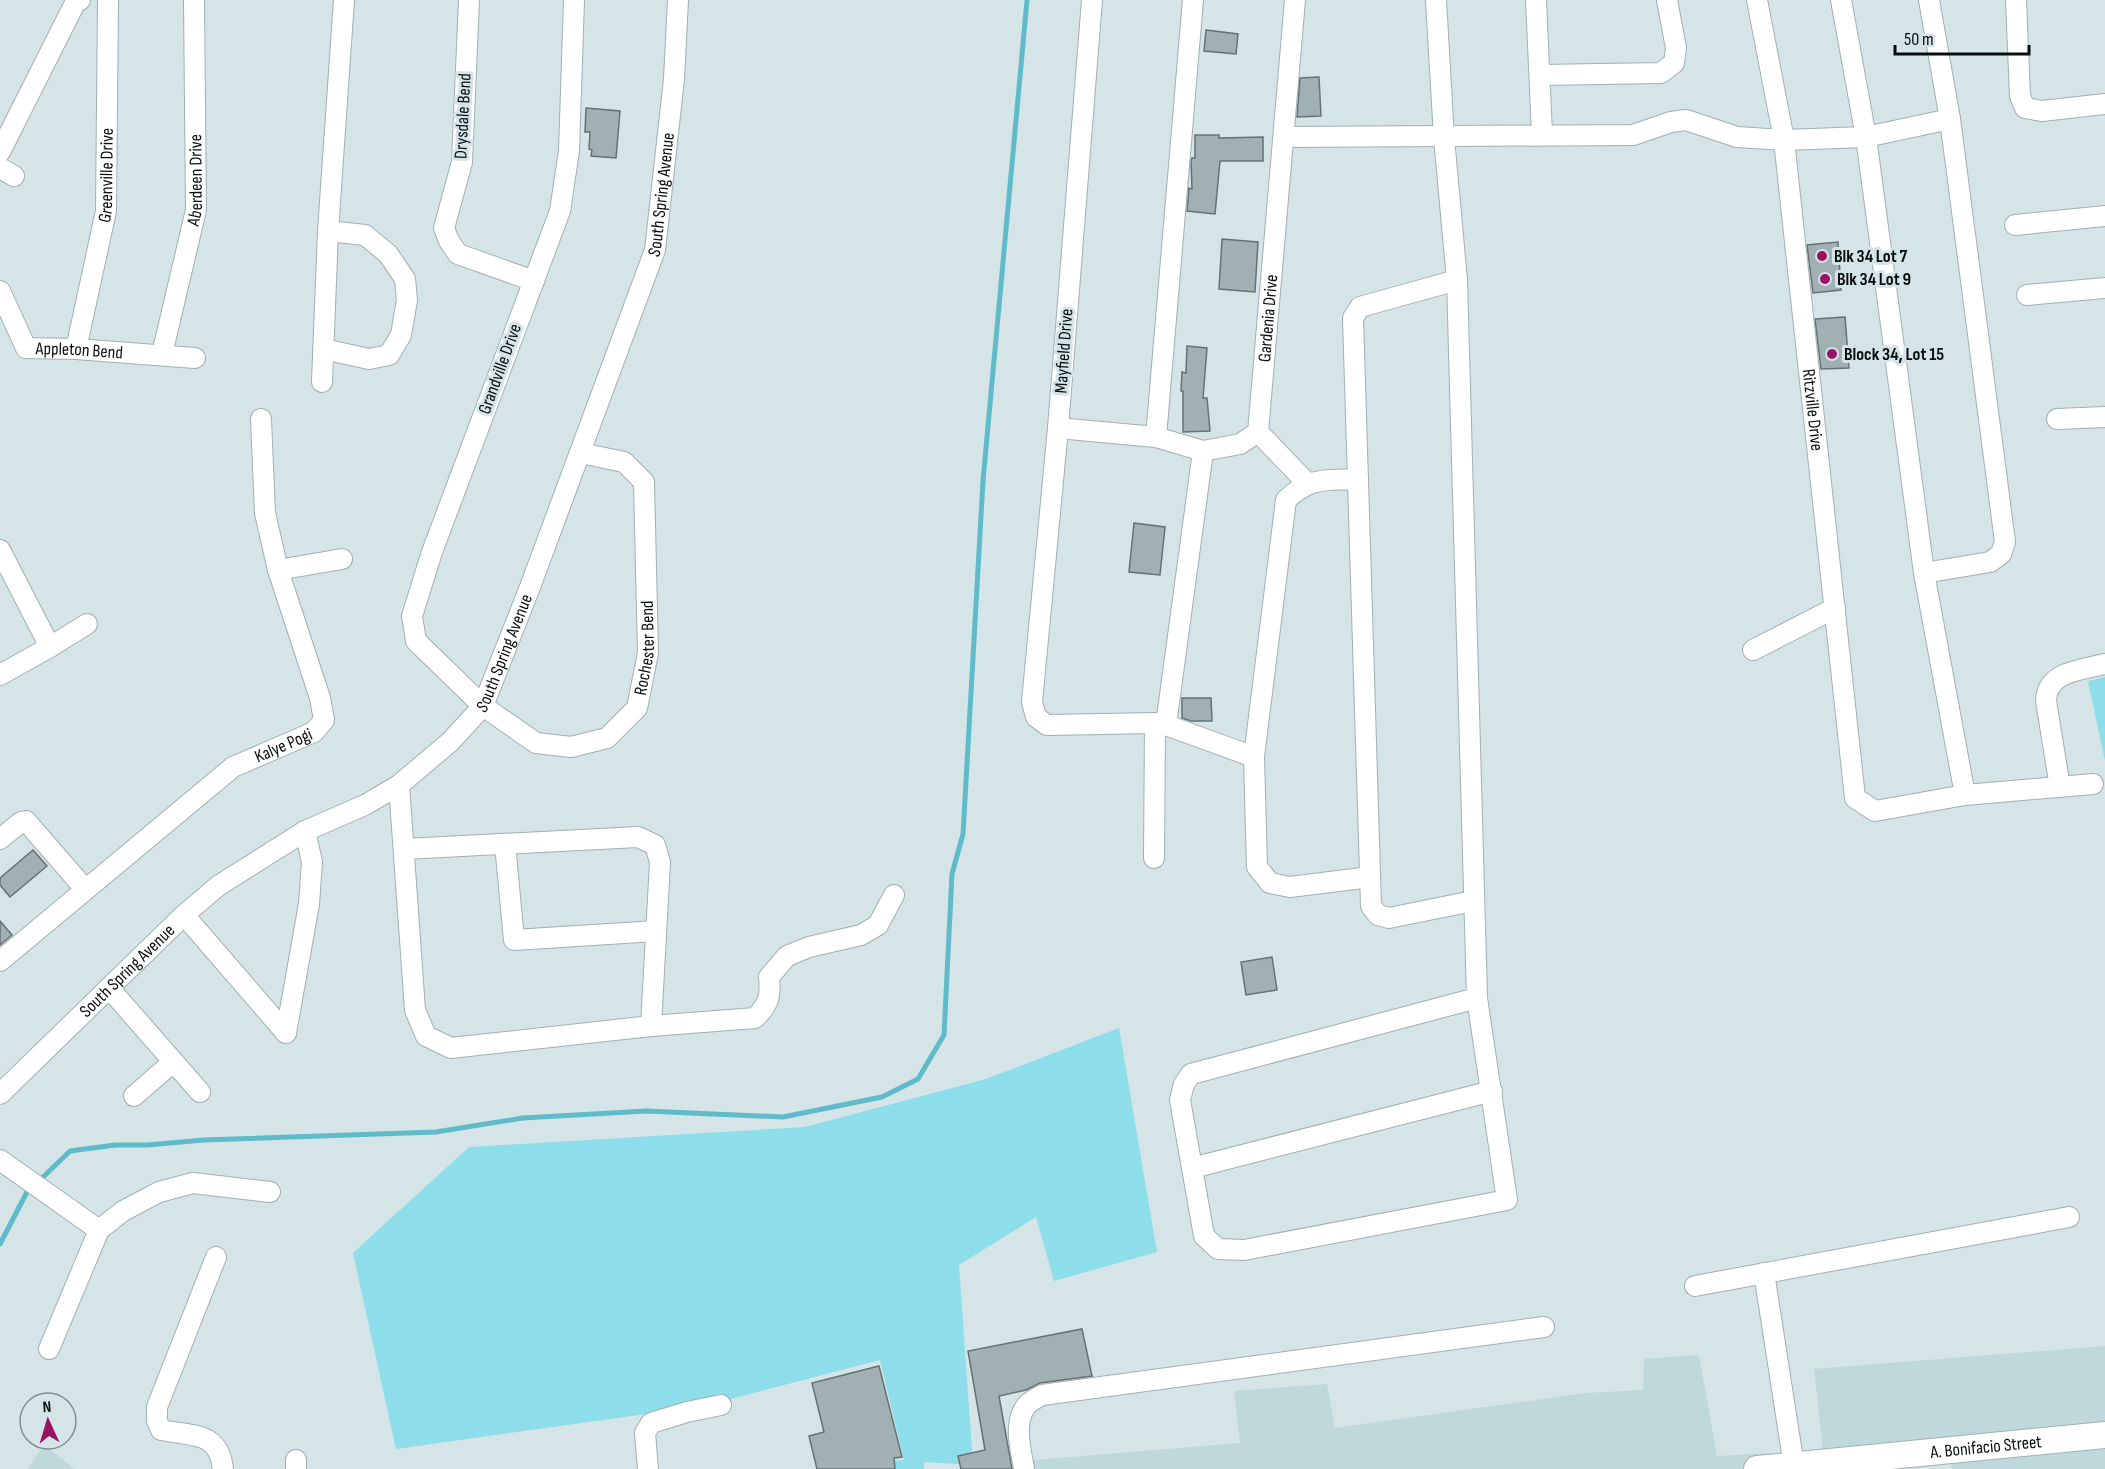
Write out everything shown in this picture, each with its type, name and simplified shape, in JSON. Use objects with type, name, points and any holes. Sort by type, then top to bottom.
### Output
[{"type":"main road","name":"A. Bonifacio Street","points":[[1757,1469],[1927,1461],[2105,1435]]},
{"type":"street","points":[[0,152],[76,1],[80,0]]},
{"type":"street","name":"Greenville Drive","points":[[76,349],[106,211],[108,0]]},
{"type":"street","name":"Aberdeen Drive","points":[[162,354],[196,210],[194,0]]},
{"type":"street","points":[[322,382],[328,231],[344,0]]},
{"type":"street","name":"Drysdale Bend","points":[[469,0],[462,162],[444,228],[458,254],[534,280]]},
{"type":"street","name":"Grandville Drive","points":[[483,706],[416,641],[412,616],[432,552],[560,211],[570,151],[574,0]]},
{"type":"street","name":"South Spring Avenue","points":[[0,1094],[184,915],[218,886],[306,831],[365,804],[399,785],[450,742],[483,706],[530,587],[655,250],[674,79],[678,0]]},
{"type":"street","name":"Mayfield Drive","points":[[1092,0],[1058,428],[1032,702],[1036,717],[1047,726],[1161,724]]},
{"type":"street","points":[[1156,437],[1192,0]]},
{"type":"street","name":"Gardenia Drive","points":[[1258,432],[1295,0]]},
{"type":"street","points":[[1436,0],[1444,138],[1457,280],[1477,998],[1508,1200],[1244,1250],[1218,1249],[1204,1236],[1180,1100],[1184,1084],[1191,1074],[1477,998]]},
{"type":"street","points":[[1536,0],[1542,134]]},
{"type":"street","points":[[1540,75],[1661,73],[1674,63],[1676,48],[1667,0]]},
{"type":"street","name":"Ritzville Drive","points":[[1757,0],[1784,140],[1855,798],[1875,811],[1965,795]]},
{"type":"street","points":[[1841,0],[1866,137],[1924,573],[1965,795],[2093,784]]},
{"type":"street","points":[[1924,573],[1990,562],[2001,554],[2005,542],[1950,119],[1929,0]]},
{"type":"street","points":[[2016,0],[2020,96],[2025,108],[2042,111],[2105,104]]},
{"type":"street","points":[[1285,137],[1444,138],[1542,134],[1633,135],[1671,122],[1686,120],[1737,137],[1784,140],[1866,137],[1950,119]]},
{"type":"street","points":[[2015,225],[2105,216]]},
{"type":"street","points":[[323,349],[369,359],[389,356],[401,335],[407,300],[405,279],[388,254],[365,235],[328,231]]},
{"type":"street","points":[[1457,280],[1360,307],[1353,318],[1371,906],[1378,915],[1389,918],[1473,901]]},
{"type":"street","points":[[2027,295],[2105,288]]},
{"type":"street","name":"Appleton Bend","points":[[0,291],[26,348],[162,354],[195,358]]},
{"type":"street","points":[[2057,419],[2105,417]]},
{"type":"street","name":"Kalye Pogi","points":[[0,961],[233,767],[314,732],[324,720],[320,698],[278,570],[265,513],[261,419]]},
{"type":"street","points":[[1058,428],[1156,437],[1203,451],[1240,444],[1258,432],[1307,483]]},
{"type":"street","points":[[1154,858],[1161,724],[1203,451]]},
{"type":"street","name":"Rochester Bend","points":[[483,706],[536,743],[570,747],[607,738],[637,708],[648,653],[644,482],[624,462],[580,453]]},
{"type":"street","points":[[1358,479],[1307,483],[1286,500],[1254,758],[1257,867],[1270,883],[1290,887],[1370,877]]},
{"type":"street","points":[[1,556],[50,647]]},
{"type":"street","points":[[278,570],[342,558]]},
{"type":"street","points":[[1753,650],[1835,608]]},
{"type":"street","points":[[0,675],[87,624]]},
{"type":"street","points":[[2061,787],[2046,701],[2047,690],[2052,681],[2068,673],[2105,664]]},
{"type":"street","points":[[1161,724],[1254,758]]},
{"type":"street","points":[[399,785],[415,1010],[426,1036],[451,1048],[651,1026],[755,1018],[766,1007],[770,992],[769,977],[787,956],[809,947],[861,935],[878,925],[894,895]]},
{"type":"street","points":[[0,839],[21,822],[26,821],[85,889]]},
{"type":"street","points":[[184,915],[286,1033],[309,904],[312,861],[306,831]]},
{"type":"street","points":[[404,849],[638,837],[655,845],[660,862],[651,1026]]},
{"type":"street","points":[[505,844],[514,940],[656,931]]},
{"type":"street","points":[[109,988],[200,1092]]},
{"type":"street","points":[[134,1096],[173,1062]]},
{"type":"street","points":[[1192,1168],[1492,1092]]},
{"type":"street","points":[[0,1160],[99,1230]]},
{"type":"street","points":[[49,1349],[99,1230],[123,1211],[159,1192],[193,1183],[270,1192]]},
{"type":"street","points":[[1695,1286],[2069,1216]]},
{"type":"street","points":[[216,1257],[157,1407],[157,1421],[161,1430],[207,1438],[217,1446],[222,1458],[223,1469]]},
{"type":"street","points":[[1764,1273],[1794,1466]]},
{"type":"street","points":[[1024,1469],[1019,1422],[1026,1406],[1042,1395],[1544,1328]]},
{"type":"street","points":[[648,1469],[645,1433],[651,1423],[721,1405]]},
{"type":"shaded area","points":[[2105,677],[2105,761],[2088,681]]},
{"type":"shaded area","points":[[1119,1028],[1157,1252],[1054,1281],[1036,1217],[959,1265],[973,1465],[924,1462],[924,1469],[860,1469],[859,1464],[904,1460],[880,1360],[703,1406],[396,1449],[353,1253],[469,1147],[805,1127],[986,1079]]},
{"type":"shaded area","points":[[2105,1346],[2105,1469],[1952,1469],[1951,1462],[1901,1469],[974,1469],[973,1465],[1240,1443],[1234,1391],[1327,1384],[1335,1428],[1586,1393],[1643,1390],[1644,1359],[1699,1355],[1717,1456],[1823,1450],[1814,1369]]},
{"type":"shaded area","points":[[40,1451],[52,1451],[75,1469],[27,1469]]},
{"type":"building","points":[[1206,30],[1238,34],[1236,54],[1204,51]]},
{"type":"building","points":[[1319,77],[1321,116],[1297,117],[1300,78]]},
{"type":"building","points":[[586,108],[620,111],[616,158],[591,156],[590,132],[585,132]]},
{"type":"building","points":[[1195,135],[1219,135],[1219,138],[1263,137],[1263,161],[1220,161],[1215,214],[1187,211],[1189,188],[1192,189],[1191,161],[1195,158]]},
{"type":"building","points":[[1222,239],[1258,242],[1255,292],[1219,289]]},
{"type":"building","points":[[1838,242],[1841,290],[1813,293],[1807,245]]},
{"type":"building","points":[[1845,317],[1849,368],[1821,369],[1815,319]]},
{"type":"building","points":[[1187,346],[1207,348],[1203,398],[1207,398],[1210,431],[1183,432],[1183,391],[1181,391],[1182,372],[1186,373]]},
{"type":"building","points":[[1134,523],[1165,527],[1160,575],[1129,572]]},
{"type":"building","points":[[1182,698],[1211,698],[1212,721],[1191,721],[1182,718]]},
{"type":"building","points":[[33,850],[47,866],[10,897],[0,885],[0,878]]},
{"type":"building","points":[[0,921],[12,935],[0,945]]},
{"type":"building","points":[[1272,957],[1277,990],[1246,995],[1241,962]]},
{"type":"building","points":[[1082,1329],[1092,1376],[1040,1383],[1026,1390],[999,1396],[1012,1469],[961,1469],[958,1456],[985,1450],[968,1351]]},
{"type":"building","points":[[879,1366],[902,1457],[894,1458],[895,1469],[817,1469],[809,1436],[824,1432],[812,1383]]},
{"type":"waterway","points":[[38,1182],[70,1151],[115,1145],[436,1132],[523,1118],[646,1111],[783,1117],[882,1097],[918,1079],[944,1035],[952,874],[963,834],[983,481],[1027,0]]},
{"type":"waterway","points":[[0,1244],[31,1188]]},
{"type":"place","name":"Blk 34 Lot 7","points":[[1822,256]]},
{"type":"place","name":"Blk 34 Lot 9","points":[[1825,279]]},
{"type":"place","name":"Block 34, Lot 15","points":[[1832,354]]}]
